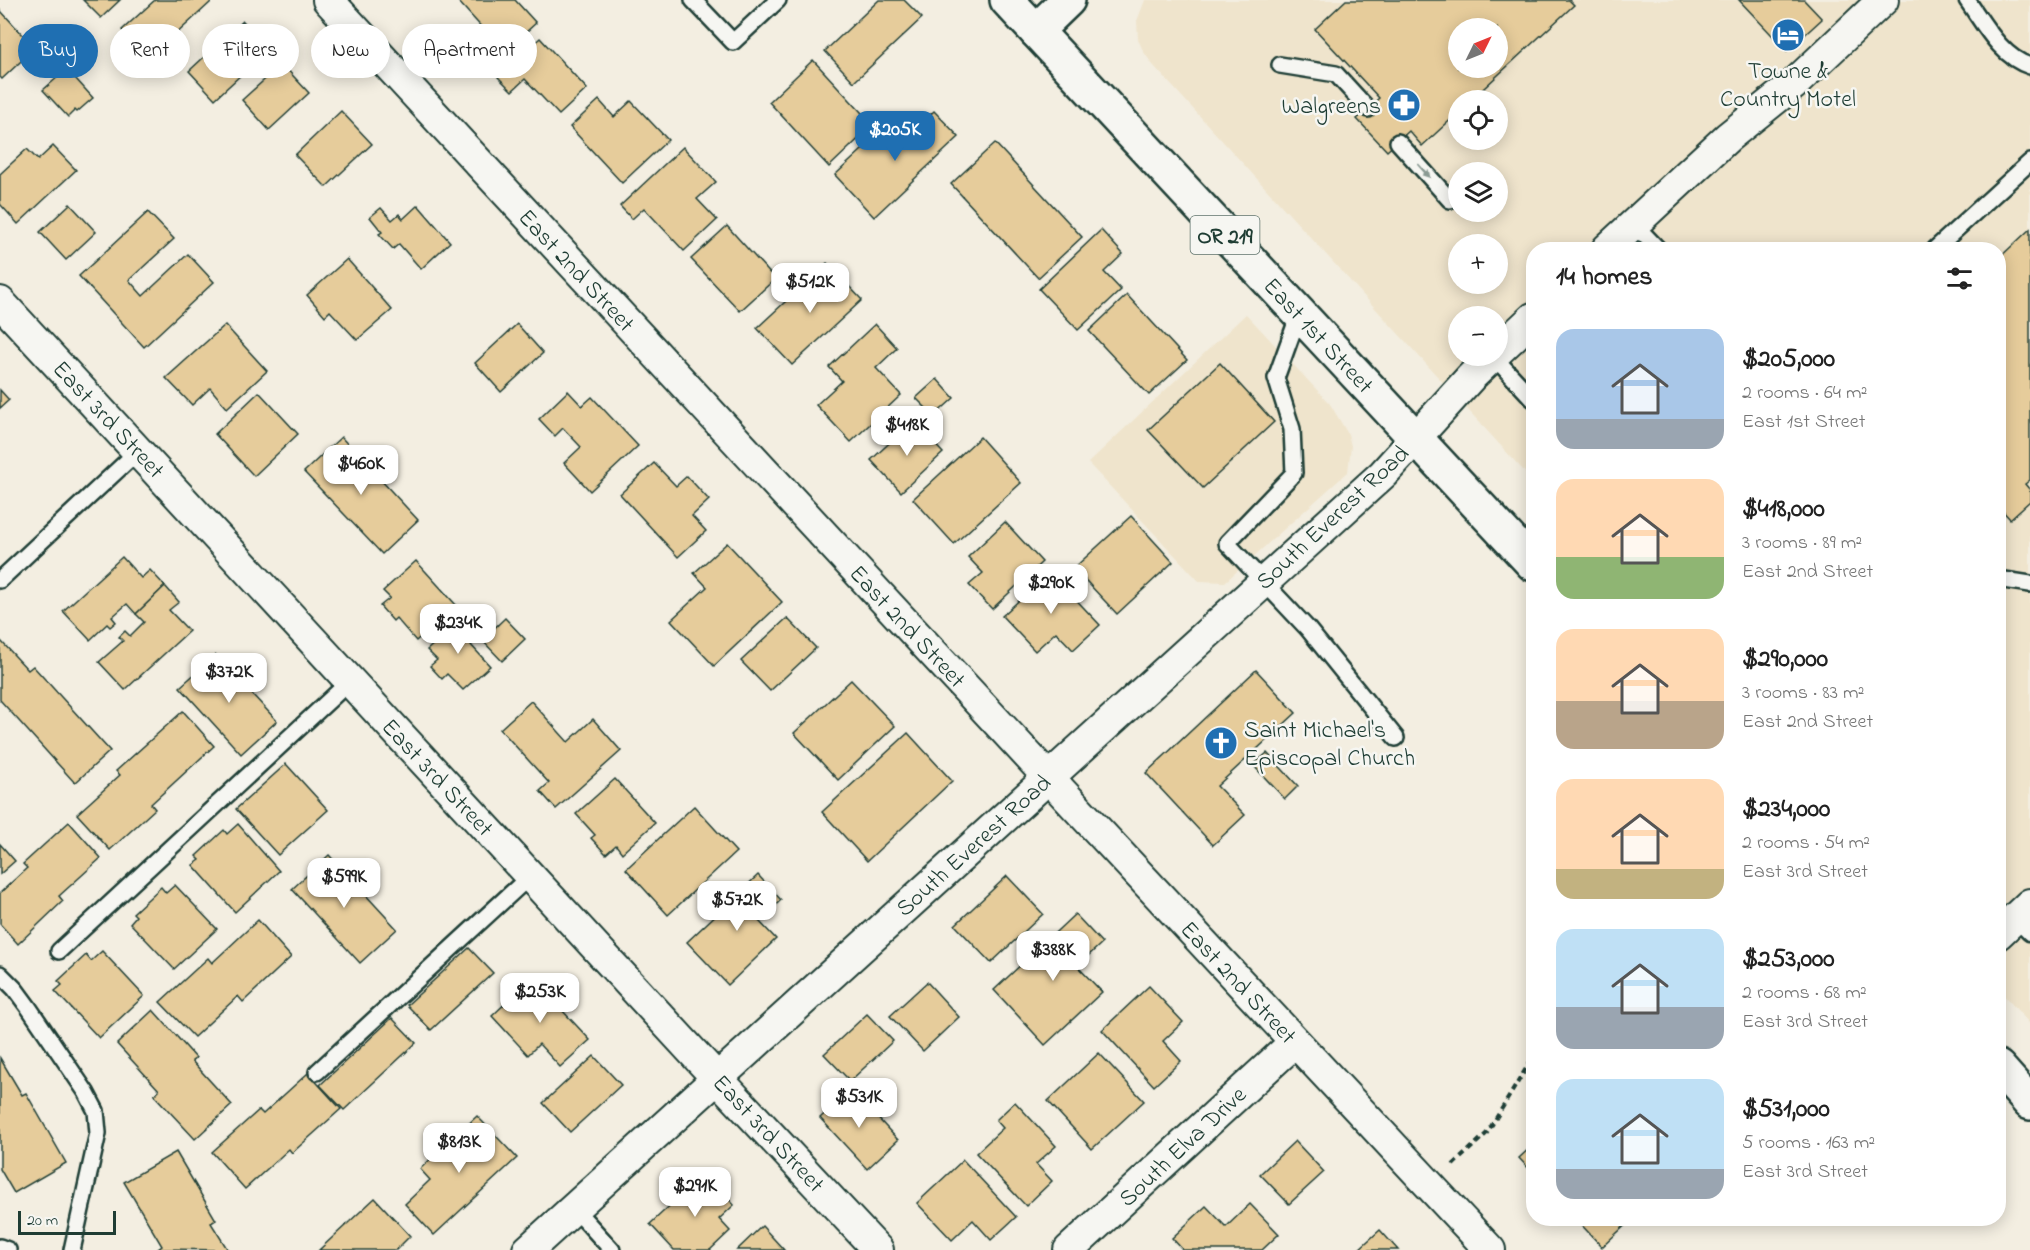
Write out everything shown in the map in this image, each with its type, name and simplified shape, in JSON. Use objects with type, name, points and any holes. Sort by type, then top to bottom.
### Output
[{"type":"main road","name":"East 1st Street","points":[[1007,0],[1526,557]]},
{"type":"main road","points":[[1036,31],[1068,0]]},
{"type":"main road","points":[[2006,1076],[2030,1103]]},
{"type":"street","name":"East 2nd Street","points":[[328,0],[1490,1250]]},
{"type":"street","points":[[1615,242],[1728,137],[1793,85],[1883,0]]},
{"type":"street","name":"East 3rd Street","points":[[0,302],[878,1250]]},
{"type":"street","points":[[1508,342],[1526,325]]},
{"type":"street","name":"South Everest Road","points":[[528,1250],[1383,474],[1482,366]]},
{"type":"street","name":"South Elva Drive","points":[[1069,1250],[1295,1042]]},
{"type":"lane","points":[[693,0],[733,42],[778,0]]},
{"type":"lane","points":[[1967,0],[1992,36],[2018,62],[2030,66]]},
{"type":"lane","points":[[1280,65],[1336,74],[1368,109]]},
{"type":"lane","points":[[1398,142],[1448,198]]},
{"type":"lane","points":[[1943,242],[2030,162]]},
{"type":"lane","points":[[1634,224],[1651,242]]},
{"type":"lane","points":[[1299,313],[1276,378],[1292,429],[1294,473],[1227,543],[1308,629],[1396,738]]},
{"type":"lane","points":[[1502,366],[1526,391]]},
{"type":"lane","points":[[0,580],[138,451]]},
{"type":"lane","points":[[2006,580],[2030,584]]},
{"type":"lane","points":[[59,951],[351,681]]},
{"type":"lane","points":[[317,1072],[530,876]]},
{"type":"lane","points":[[0,974],[15,989],[86,1092],[96,1111],[98,1133],[72,1250]]},
{"type":"lane","points":[[574,1208],[612,1250]]},
{"type":"lane","points":[[0,1247],[8,1250]]},
{"type":"path","points":[[1431,1186],[1487,1133],[1526,1069]]},
{"type":"shaded area","points":[[1145,0],[2030,0],[2030,1024],[2006,998],[2006,242],[1526,242],[1526,473],[1153,65],[1138,39],[1137,21]]},
{"type":"shaded area","points":[[1246,314],[1330,404],[1348,434],[1351,446],[1348,472],[1225,582],[1199,581],[1088,463]]},
{"type":"building","points":[[83,0],[120,0],[101,18]]},
{"type":"building","points":[[155,0],[209,0],[211,2],[187,24],[129,24]]},
{"type":"building","points":[[457,0],[515,0],[536,23],[535,24],[479,24]]},
{"type":"building","points":[[879,0],[904,0],[922,18],[854,82],[825,51]]},
{"type":"building","name":"Walgreens","points":[[1346,0],[1569,0],[1574,5],[1508,66],[1508,18],[1448,18],[1448,78],[1495,78],[1482,90],[1448,90],[1448,122],[1422,146],[1409,131],[1387,151],[1357,119],[1379,98],[1315,29]]},
{"type":"building","name":"Towne & Country Motel","points":[[1739,0],[1804,0],[1822,19],[1787,51]]},
{"type":"building","points":[[0,10],[18,30],[18,64],[2,79],[0,77]]},
{"type":"building","points":[[540,38],[587,89],[559,115],[525,79],[512,91],[499,78],[537,78],[537,41]]},
{"type":"building","points":[[202,59],[202,78],[238,78],[215,99],[190,70]]},
{"type":"building","points":[[813,60],[873,125],[829,167],[769,102]]},
{"type":"building","points":[[57,78],[75,78],[93,98],[68,117],[43,90]]},
{"type":"building","points":[[266,78],[295,78],[309,93],[269,130],[242,100]]},
{"type":"building","points":[[599,100],[614,117],[631,101],[668,140],[622,183],[570,127]]},
{"type":"building","points":[[341,111],[372,144],[326,187],[295,155]]},
{"type":"building","points":[[934,111],[959,137],[874,217],[835,175],[889,125],[903,140]]},
{"type":"building","points":[[995,143],[1082,237],[1038,278],[951,184]]},
{"type":"building","points":[[53,146],[76,170],[18,224],[0,204],[0,174],[27,149],[38,160]]},
{"type":"building","points":[[683,147],[716,182],[697,199],[717,220],[684,251],[644,208],[632,219],[620,206]]},
{"type":"building","points":[[70,204],[96,232],[66,260],[40,232]]},
{"type":"building","points":[[418,205],[450,242],[421,269],[399,244],[393,249],[379,234],[382,232],[370,217],[381,208],[392,220],[399,214],[403,219]]},
{"type":"building","points":[[148,212],[174,239],[129,280],[143,296],[188,254],[214,282],[144,347],[79,276]]},
{"type":"building","points":[[727,226],[775,279],[740,311],[691,259]]},
{"type":"building","points":[[2030,229],[2030,480],[2025,484],[2030,490],[2030,501],[2010,519],[2006,515],[2006,252]]},
{"type":"building","points":[[1101,230],[1123,254],[1104,272],[1121,290],[1078,330],[1039,289]]},
{"type":"building","points":[[347,259],[392,310],[357,340],[330,311],[325,316],[307,295]]},
{"type":"building","points":[[827,263],[862,300],[792,365],[757,328]]},
{"type":"building","points":[[1127,295],[1187,360],[1149,395],[1089,331]]},
{"type":"building","points":[[517,324],[543,353],[501,392],[475,363]]},
{"type":"building","points":[[875,324],[897,348],[876,368],[901,395],[851,442],[816,405],[842,381],[829,367]]},
{"type":"building","points":[[225,325],[267,371],[227,408],[210,388],[192,405],[166,378]]},
{"type":"building","points":[[1220,363],[1274,422],[1203,488],[1148,430]]},
{"type":"building","points":[[937,379],[954,398],[934,416],[916,398]]},
{"type":"building","points":[[0,390],[9,400],[0,408]]},
{"type":"building","points":[[568,391],[582,406],[592,397],[638,446],[590,491],[564,463],[581,447],[563,428],[555,436],[539,419]]},
{"type":"building","points":[[259,392],[298,434],[254,476],[215,434]]},
{"type":"building","points":[[913,421],[943,453],[901,492],[871,460]]},
{"type":"building","points":[[341,437],[418,520],[382,554],[304,472]]},
{"type":"building","points":[[980,437],[1021,483],[954,544],[913,499]]},
{"type":"building","points":[[654,463],[676,486],[687,476],[709,500],[692,516],[706,531],[678,557],[620,494]]},
{"type":"building","points":[[1131,516],[1173,562],[1117,614],[1074,568]]},
{"type":"building","points":[[1005,522],[1042,562],[992,609],[969,585],[983,573],[968,557]]},
{"type":"building","points":[[727,543],[782,602],[714,666],[671,620],[707,587],[694,573]]},
{"type":"building","points":[[122,557],[141,578],[150,570],[165,586],[136,614],[127,604],[112,617],[116,622],[110,627],[107,624],[90,640],[63,611]]},
{"type":"building","points":[[416,561],[457,606],[416,641],[396,618],[393,621],[380,606],[390,598],[383,591]]},
{"type":"building","points":[[1050,572],[1100,625],[1073,650],[1056,632],[1035,651],[1002,616]]},
{"type":"building","points":[[165,586],[179,602],[169,610],[189,631],[125,690],[99,662],[123,641],[119,637],[125,631],[130,636],[144,622],[136,614]]},
{"type":"building","points":[[463,618],[480,637],[471,645],[490,666],[463,690],[447,674],[442,679],[430,666],[437,660],[427,650]]},
{"type":"building","points":[[505,618],[525,639],[502,661],[482,640]]},
{"type":"building","points":[[787,618],[816,648],[770,691],[741,661]]},
{"type":"building","points":[[0,640],[28,670],[33,666],[110,751],[75,783],[0,700]]},
{"type":"building","points":[[216,655],[277,721],[241,754],[180,687]]},
{"type":"building","name":"Saint Michael's Episcopal Church","points":[[1256,670],[1296,713],[1217,786],[1245,815],[1213,845],[1146,773]]},
{"type":"building","points":[[851,680],[895,726],[838,780],[794,733]]},
{"type":"building","points":[[531,701],[568,742],[593,719],[621,751],[556,809],[540,791],[549,783],[500,729]]},
{"type":"building","points":[[183,711],[214,746],[151,804],[155,809],[110,850],[77,814],[120,775],[116,771]]},
{"type":"building","points":[[908,733],[952,781],[867,861],[822,812]]},
{"type":"building","points":[[1267,753],[1298,786],[1285,799],[1253,765]]},
{"type":"building","points":[[286,764],[328,810],[278,855],[236,809]]},
{"type":"building","points":[[615,779],[655,823],[622,853],[616,845],[606,854],[591,838],[595,835],[576,814]]},
{"type":"building","points":[[694,806],[736,852],[668,915],[626,869]]},
{"type":"building","points":[[69,822],[101,858],[59,896],[63,901],[18,944],[0,924],[0,893],[27,868],[23,864]]},
{"type":"building","points":[[238,824],[279,871],[235,912],[193,865],[200,860],[196,856],[224,830],[227,834]]},
{"type":"building","points":[[0,844],[15,861],[0,874]]},
{"type":"building","points":[[329,855],[397,929],[360,963],[292,889]]},
{"type":"building","points":[[758,875],[781,900],[759,921],[776,939],[728,985],[687,942]]},
{"type":"building","points":[[1007,876],[1043,914],[991,963],[955,925]]},
{"type":"building","points":[[175,885],[217,929],[174,969],[130,923],[136,916],[133,913],[161,887],[166,893]]},
{"type":"building","points":[[1075,914],[1102,943],[1077,966],[1102,992],[1045,1045],[994,990]]},
{"type":"building","points":[[258,920],[291,957],[243,1002],[238,996],[194,1037],[160,1002],[208,958],[212,963]]},
{"type":"building","points":[[469,948],[493,973],[431,1030],[407,1005]]},
{"type":"building","points":[[102,951],[144,996],[99,1038],[55,991],[62,985],[58,981],[86,955],[91,961]]},
{"type":"building","points":[[532,978],[590,1040],[560,1067],[539,1044],[528,1055],[492,1016]]},
{"type":"building","points":[[927,982],[959,1017],[923,1051],[890,1016]]},
{"type":"building","points":[[1149,986],[1183,1022],[1163,1041],[1181,1061],[1154,1086],[1102,1030]]},
{"type":"building","points":[[153,1010],[196,1058],[192,1061],[232,1105],[195,1139],[154,1095],[159,1090],[117,1044]]},
{"type":"building","points":[[867,1014],[893,1041],[850,1081],[824,1054]]},
{"type":"building","points":[[392,1018],[416,1043],[344,1110],[320,1085]]},
{"type":"building","points":[[1099,1053],[1144,1101],[1092,1149],[1048,1101]]},
{"type":"building","points":[[594,1056],[621,1085],[570,1132],[543,1103]]},
{"type":"building","points":[[0,1058],[22,1095],[26,1093],[66,1163],[14,1193],[0,1169]]},
{"type":"building","points":[[308,1073],[341,1109],[292,1153],[289,1149],[245,1189],[212,1152],[259,1110],[263,1114]]},
{"type":"building","points":[[851,1089],[898,1140],[867,1169],[820,1118]]},
{"type":"building","points":[[1015,1102],[1056,1146],[1036,1164],[1052,1181],[1026,1206],[976,1153],[1003,1128],[996,1120]]},
{"type":"building","points":[[477,1116],[517,1158],[434,1235],[405,1204],[430,1180],[420,1169]]},
{"type":"building","points":[[1295,1141],[1324,1172],[1289,1204],[1260,1174]]},
{"type":"building","points":[[176,1152],[216,1220],[211,1223],[228,1250],[158,1249],[162,1246],[124,1182]]},
{"type":"building","points":[[1526,1152],[1526,1166],[1519,1158]]},
{"type":"building","points":[[963,1160],[1016,1217],[991,1240],[973,1220],[952,1240],[917,1203]]},
{"type":"building","points":[[705,1173],[734,1205],[719,1219],[730,1231],[710,1250],[674,1250],[650,1224]]},
{"type":"building","points":[[375,1198],[410,1236],[396,1250],[319,1250]]},
{"type":"building","points":[[1250,1204],[1279,1234],[1262,1250],[1183,1250],[1172,1238],[1206,1206],[1226,1227]]},
{"type":"building","points":[[762,1226],[784,1250],[737,1250]]},
{"type":"building","points":[[1582,1226],[1624,1226],[1602,1247]]},
{"type":"building","points":[[1380,1230],[1398,1250],[1358,1250]]},
{"type":"place","name":"Towne & Country Motel","points":[[1788,35]]},
{"type":"place","name":"Walgreens","points":[[1404,105]]},
{"type":"place","name":"Saint Michael's Episcopal Church","points":[[1221,743]]}]
